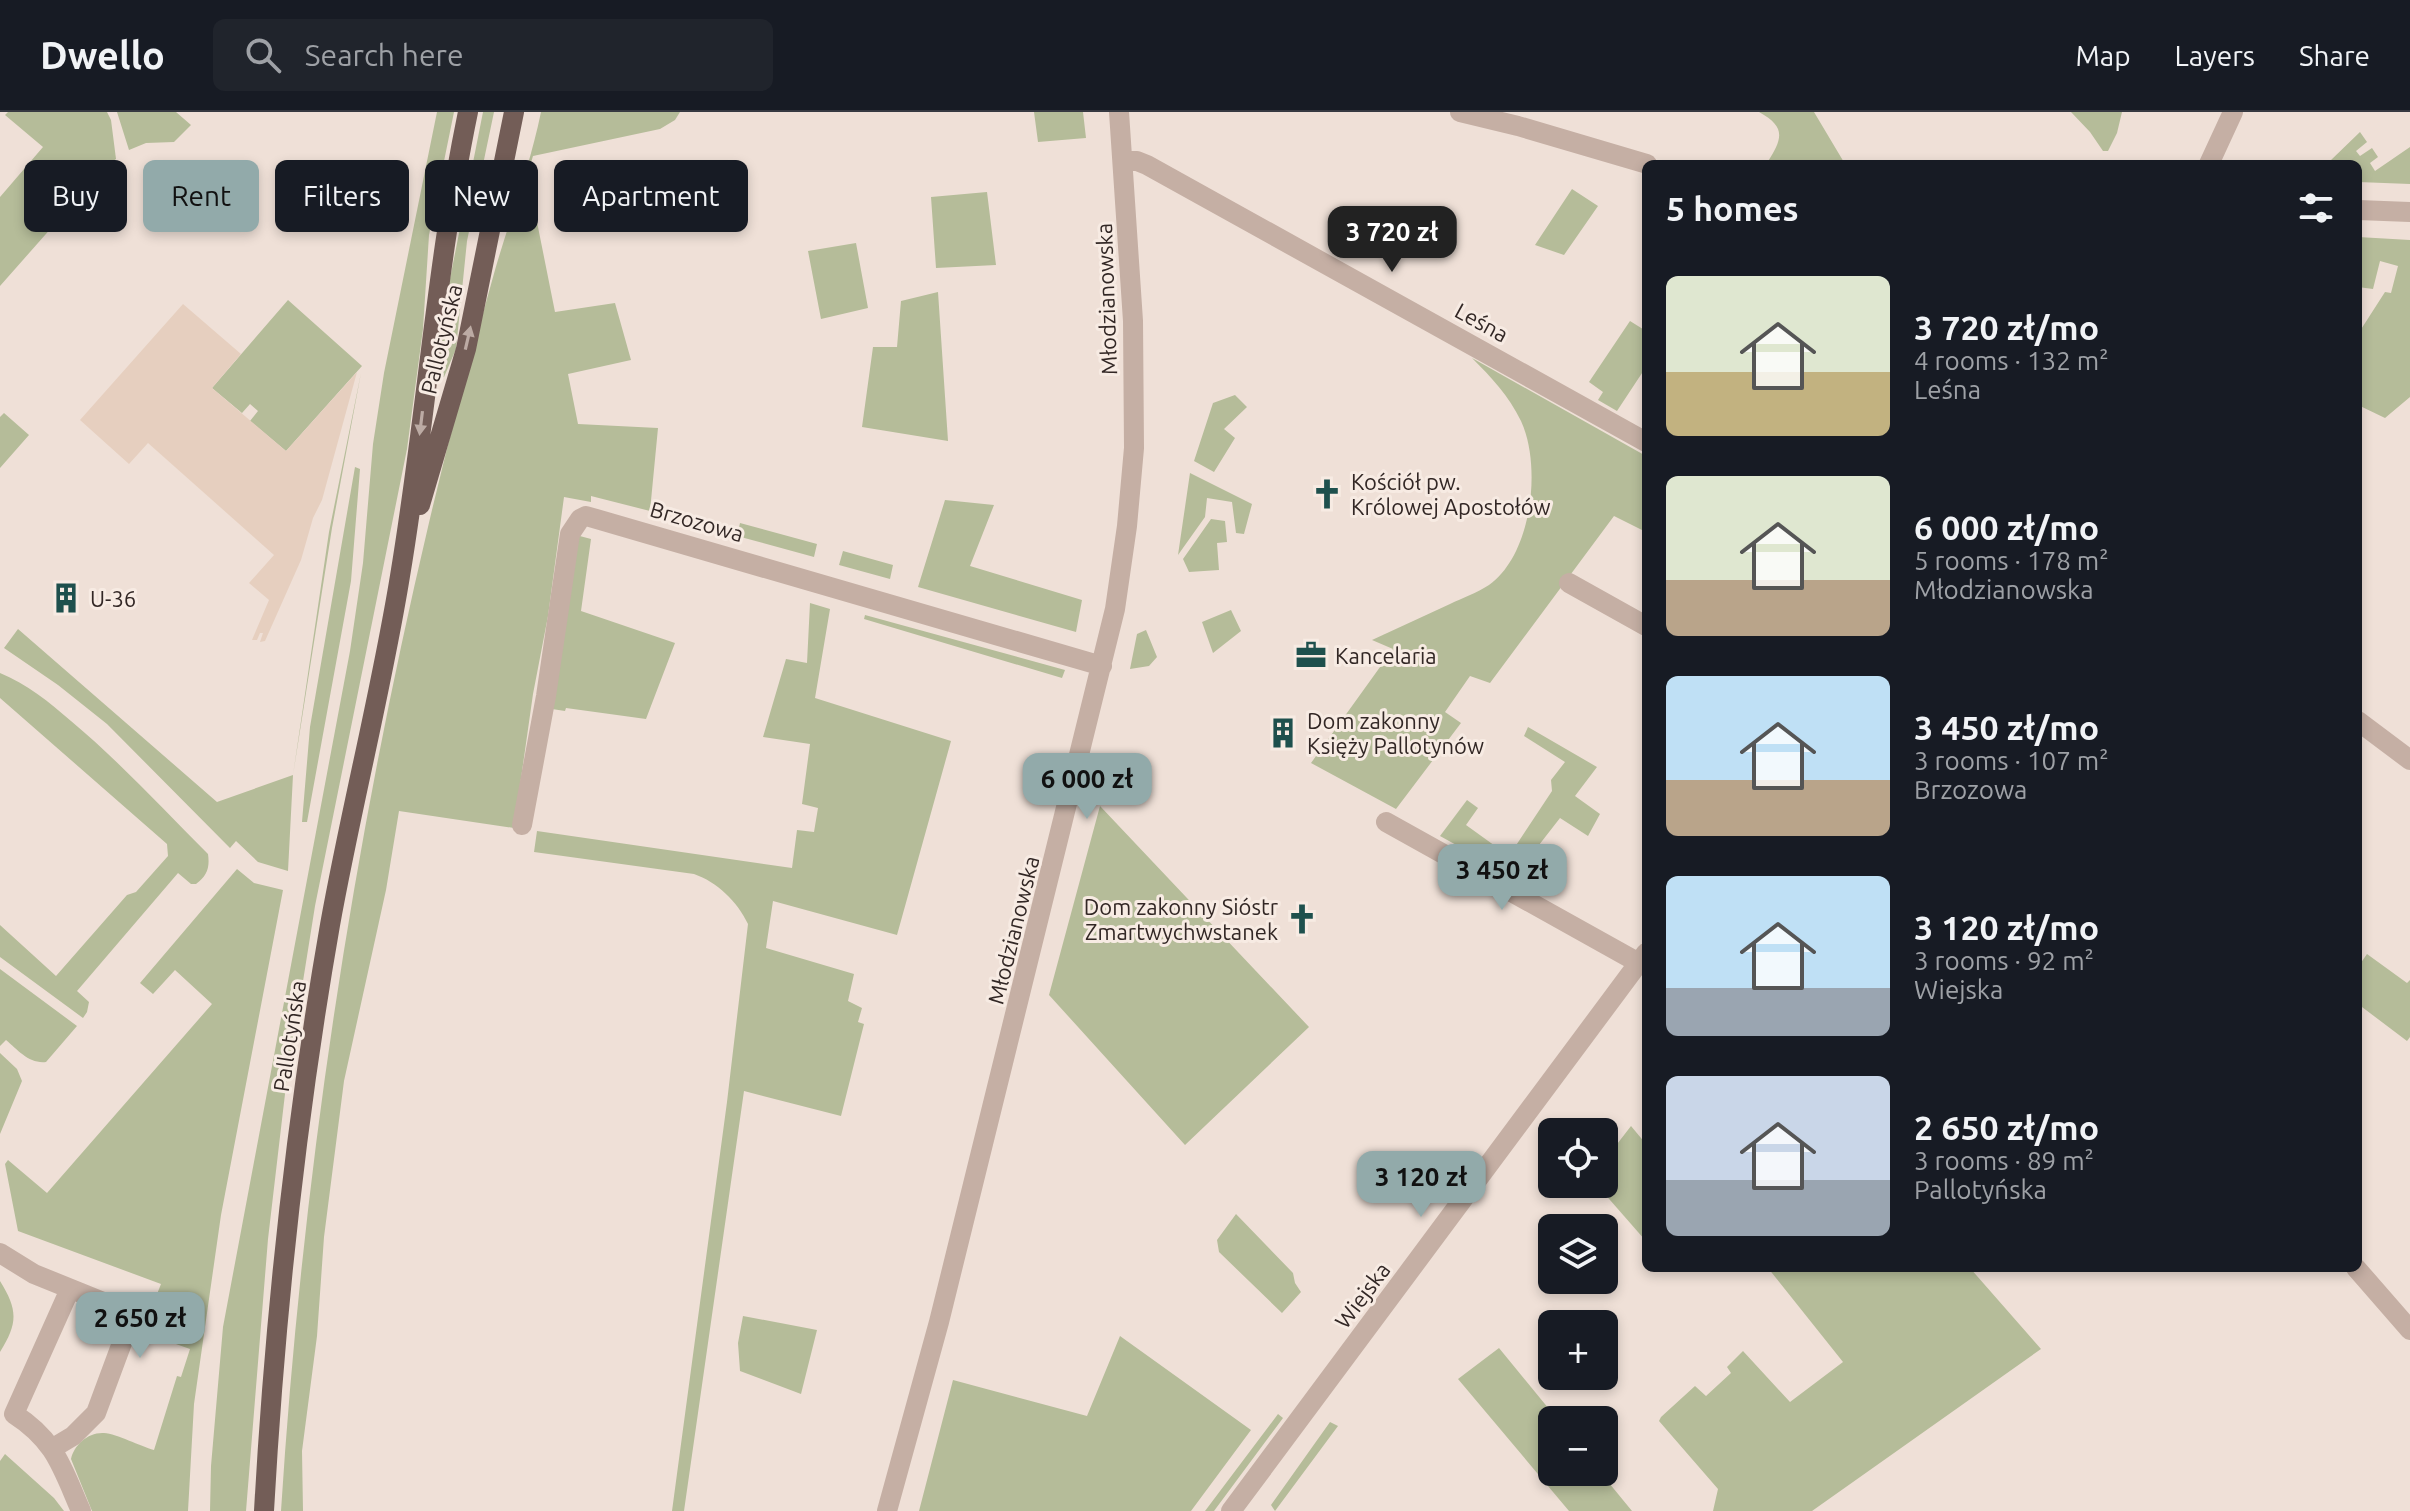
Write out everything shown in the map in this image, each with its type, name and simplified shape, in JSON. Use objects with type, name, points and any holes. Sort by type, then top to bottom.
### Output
[{"type":"main road","name":"Pallotyńska","points":[[264,1511],[277,1311],[292,1178],[330,925],[400,574],[445,234],[468,112]]},
{"type":"main road","name":"Pallotyńska","points":[[400,574],[466,349],[514,112]]},
{"type":"street","name":"Młodzianowska","points":[[887,1511],[939,1322],[1102,666],[1125,540],[1134,448],[1133,321],[1119,112]]},
{"type":"street","points":[[1460,112],[1642,163]]},
{"type":"street","points":[[1488,112],[1518,126]]},
{"type":"street","points":[[2211,160],[2233,112]]},
{"type":"street","name":"Leśna","points":[[1123,161],[1147,165],[1236,212],[1642,440]]},
{"type":"street","points":[[2362,210],[2410,212]]},
{"type":"street","name":"Brzozowa","points":[[522,825],[546,696],[570,534],[580,519],[586,516],[1102,666]]},
{"type":"street","points":[[1569,583],[1642,624]]},
{"type":"street","points":[[2362,724],[2410,760]]},
{"type":"street","points":[[1386,822],[1642,958]]},
{"type":"street","name":"Wiejska","points":[[1231,1511],[1642,958]]},
{"type":"street","points":[[0,1253],[34,1274],[118,1308],[129,1324],[96,1413],[73,1436],[53,1448]]},
{"type":"street","points":[[2359,1272],[2410,1330]]},
{"type":"street","points":[[70,1289],[14,1414],[32,1425],[53,1448],[81,1511]]},
{"type":"green space","points":[[8,112],[107,112],[111,120],[116,159],[32,160],[43,147],[5,115]]},
{"type":"green space","points":[[117,112],[176,112],[191,125],[174,142],[146,143],[129,150]]},
{"type":"green space","points":[[437,112],[454,112],[444,160],[427,160]]},
{"type":"green space","points":[[483,112],[494,112],[484,160],[473,160]]},
{"type":"green space","points":[[541,112],[680,112],[675,120],[660,129],[533,156],[529,160]]},
{"type":"green space","points":[[1034,112],[1083,112],[1086,138],[1038,142]]},
{"type":"green space","points":[[1759,112],[1814,112],[1843,160],[1769,160],[1779,134],[1778,128]]},
{"type":"green space","points":[[2071,112],[2122,112],[2108,151],[2103,151]]},
{"type":"green space","points":[[2360,132],[2367,142],[2356,151],[2360,156],[2372,148],[2378,157],[2370,163],[2375,171],[2410,147],[2410,184],[2362,182],[2362,160],[2331,160]]},
{"type":"green space","points":[[24,169],[24,232],[48,232],[0,286],[0,197]]},
{"type":"green space","points":[[425,171],[425,232],[430,232],[423,329],[407,449],[315,906],[285,1094],[268,1239],[246,1511],[210,1511],[223,1327],[350,651],[384,373]]},
{"type":"green space","points":[[1572,189],[1598,206],[1564,255],[1535,245]]},
{"type":"green space","points":[[987,192],[996,265],[936,268],[931,197]]},
{"type":"green space","points":[[538,227],[555,312],[615,303],[631,360],[568,374],[578,424],[658,428],[650,511],[591,496],[591,502],[564,497],[514,828],[399,811],[386,890],[344,1081],[302,1451],[303,1511],[281,1511],[302,1263],[334,1016],[354,893],[376,770],[428,527],[507,232],[538,232]]},
{"type":"green space","points":[[459,232],[469,232],[456,349],[441,378],[443,314]]},
{"type":"green space","points":[[2362,237],[2410,240],[2410,397],[2385,418],[2362,407],[2362,328],[2385,292],[2391,293],[2398,266],[2380,261],[2373,289],[2362,288]]},
{"type":"green space","points":[[856,243],[868,308],[821,319],[808,251]]},
{"type":"green space","points":[[938,292],[948,441],[862,427],[873,347],[897,347],[901,301]]},
{"type":"green space","points":[[288,300],[362,366],[286,451],[250,421],[258,411],[250,404],[242,413],[212,388]]},
{"type":"green space","points":[[1630,321],[1642,328],[1642,373],[1617,411],[1598,400],[1603,392],[1589,382]]},
{"type":"green space","points":[[1472,358],[1642,454],[1642,530],[1614,516],[1490,683],[1470,676],[1445,712],[1461,723],[1396,809],[1311,763],[1393,649],[1372,640],[1489,585],[1504,571],[1515,553],[1529,509],[1531,461],[1521,421],[1493,380]]},
{"type":"green space","points":[[361,373],[332,528],[293,775],[329,532]]},
{"type":"green space","points":[[1235,395],[1247,407],[1224,429],[1235,438],[1214,472],[1194,461],[1213,403]]},
{"type":"green space","points":[[4,413],[29,435],[0,468],[0,417]]},
{"type":"green space","points":[[355,467],[360,469],[351,581],[307,822],[302,822],[310,727]]},
{"type":"green space","points":[[1190,473],[1252,504],[1244,534],[1236,533],[1232,502],[1207,498],[1205,517],[1178,555]]},
{"type":"green space","points":[[945,500],[994,505],[970,566],[1082,600],[1076,632],[918,587]]},
{"type":"green space","points":[[1211,519],[1225,521],[1227,542],[1217,543],[1219,570],[1189,572],[1183,559]]},
{"type":"green space","points":[[740,523],[817,544],[814,557],[737,536]]},
{"type":"green space","points":[[576,535],[591,539],[581,611],[675,643],[646,719],[566,708],[565,711],[552,709]]},
{"type":"green space","points":[[843,551],[893,565],[890,579],[839,565]]},
{"type":"green space","points":[[810,603],[830,609],[815,698],[951,741],[897,935],[773,901],[766,948],[854,974],[848,1001],[862,1008],[858,1022],[864,1024],[841,1116],[744,1091],[684,1511],[672,1511],[748,924],[726,893],[694,874],[534,852],[537,831],[792,868],[797,830],[814,832],[818,808],[802,804],[810,744],[763,737],[786,659],[807,663]]},
{"type":"green space","points":[[1231,610],[1241,631],[1213,653],[1202,622]]},
{"type":"green space","points":[[865,615],[1065,670],[1062,678],[864,619]]},
{"type":"green space","points":[[18,629],[217,802],[293,775],[288,871],[258,862],[236,841],[230,848],[107,724],[4,648]]},
{"type":"green space","points":[[1146,630],[1157,657],[1149,666],[1130,669],[1137,634]]},
{"type":"green space","points":[[0,673],[37,694],[89,737],[208,854],[208,868],[203,878],[191,884],[178,873],[77,991],[89,1002],[83,1018],[0,957],[0,925],[56,976],[127,895],[136,892],[168,856],[167,844],[0,698]]},
{"type":"green space","points":[[1528,727],[1597,767],[1575,796],[1600,814],[1588,836],[1560,818],[1514,877],[1440,836],[1467,800],[1478,808],[1466,825],[1509,856],[1552,791],[1551,780],[1565,762],[1524,736]]},
{"type":"green space","points":[[1100,806],[1309,1027],[1185,1145],[1049,995]]},
{"type":"green space","points":[[237,869],[254,883],[283,890],[221,1215],[194,1404],[188,1511],[92,1511],[71,1459],[75,1449],[87,1437],[104,1433],[154,1450],[177,1376],[181,1377],[190,1349],[142,1332],[161,1284],[18,1231],[5,1164],[8,1160],[47,1193],[212,1004],[175,970],[153,994],[140,983]]},
{"type":"green space","points":[[2367,954],[2407,983],[2410,980],[2410,1037],[2407,1041],[2362,1007],[2362,961]]},
{"type":"green space","points":[[0,969],[77,1026],[46,1062],[29,1059],[6,1040],[0,1046]]},
{"type":"green space","points":[[0,1053],[17,1069],[22,1081],[0,1134]]},
{"type":"green space","points":[[1631,1126],[1642,1139],[1642,1237],[1608,1198],[1618,1198],[1618,1143]]},
{"type":"green space","points":[[1236,1214],[1293,1273],[1301,1292],[1282,1313],[1219,1252],[1217,1240]]},
{"type":"green space","points":[[1771,1272],[1974,1272],[2041,1349],[1812,1511],[1713,1511],[1718,1489],[1659,1421],[1661,1417],[1695,1386],[1706,1396],[1731,1373],[1727,1367],[1743,1351],[1790,1402],[1843,1362]]},
{"type":"green space","points":[[0,1281],[14,1316],[10,1333],[0,1352]]},
{"type":"green space","points":[[743,1316],[817,1330],[801,1394],[740,1371],[738,1343]]},
{"type":"green space","points":[[1120,1336],[1251,1430],[1191,1511],[919,1511],[953,1380],[1087,1416]]},
{"type":"green space","points":[[1499,1348],[1547,1406],[1538,1406],[1538,1474],[1458,1379]]},
{"type":"green space","points":[[1278,1414],[1283,1418],[1214,1511],[1205,1511]]},
{"type":"green space","points":[[1330,1422],[1338,1426],[1275,1511],[1271,1505]]},
{"type":"green space","points":[[5,1454],[54,1498],[64,1511],[0,1511],[0,1461]]},
{"type":"green space","points":[[1548,1486],[1611,1486],[1632,1511],[1569,1511]]},
{"type":"shaded area","points":[[183,304],[241,354],[212,388],[286,451],[357,372],[322,500],[313,518],[301,560],[265,641],[260,642],[263,633],[257,640],[252,640],[269,600],[249,583],[274,555],[148,443],[129,464],[80,420]]},
{"type":"place","name":"Kościół pw. Królowej Apostołów","points":[[1327,494]]},
{"type":"place","name":"U-36","points":[[66,598]]},
{"type":"place","name":"Kancelaria","points":[[1311,655]]},
{"type":"place","name":"Dom zakonny Księży Pallotynów","points":[[1283,733]]},
{"type":"place","name":"Dom zakonny Sióstr Zmartwychwstanek","points":[[1302,919]]}]
